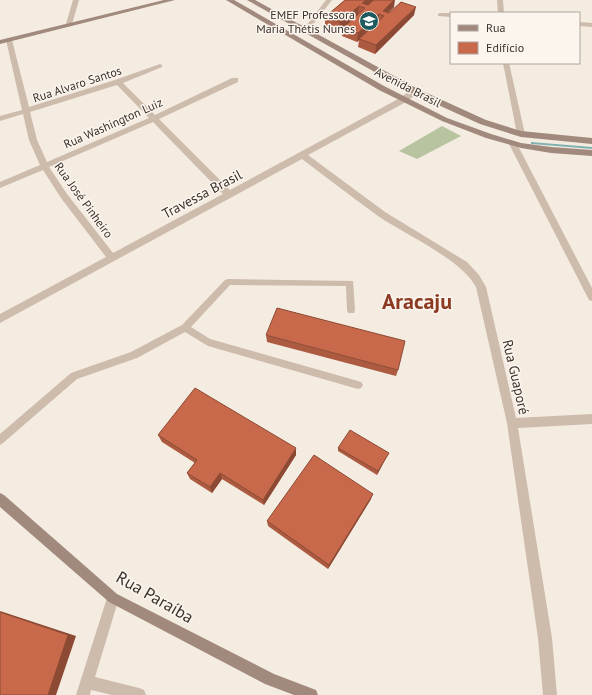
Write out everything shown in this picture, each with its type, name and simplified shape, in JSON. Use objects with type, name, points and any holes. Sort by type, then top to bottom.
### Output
[{"type":"street","points":[[69,24],[76,0]]},
{"type":"street","points":[[0,42],[172,0]]},
{"type":"street","name":"Avenida Brasil","points":[[229,0],[403,100],[484,135],[513,144],[592,153]]},
{"type":"street","name":"Avenida Brasil","points":[[250,0],[415,91],[483,122],[520,134],[592,141]]},
{"type":"street","points":[[305,31],[329,0]]},
{"type":"street","points":[[500,0],[501,12]]},
{"type":"street","points":[[440,15],[450,15]]},
{"type":"street","points":[[580,24],[592,25]]},
{"type":"street","name":"Rua José Pinheiro","points":[[9,40],[27,112],[32,140],[45,166],[64,196],[112,258]]},
{"type":"street","points":[[506,64],[520,134]]},
{"type":"street","name":"Rua Alvaro Santos","points":[[0,119],[27,112],[118,82],[160,66]]},
{"type":"street","name":"Rua Washington Luiz","points":[[0,185],[153,119],[235,80]]},
{"type":"street","points":[[118,82],[229,195]]},
{"type":"street","name":"Travessa Brasil","points":[[0,319],[403,100],[415,91]]},
{"type":"street","points":[[513,144],[592,298]]},
{"type":"street","name":"Rua Guaporé","points":[[302,155],[382,214],[464,265],[476,278],[484,298],[512,423],[545,638],[550,695]]},
{"type":"street","points":[[512,423],[592,419]]},
{"type":"street","name":"Rua Paraíba","points":[[0,499],[113,598],[270,679],[311,695]]},
{"type":"street","points":[[113,598],[85,689],[139,695]]},
{"type":"lane","points":[[0,440],[74,376],[134,356],[185,328],[228,282],[350,283],[351,310]]},
{"type":"lane","points":[[185,328],[208,342],[358,385]]},
{"type":"green space","points":[[442,126],[461,136],[417,159],[399,151]]},
{"type":"building","points":[[345,0],[366,0],[362,3],[368,5],[374,0],[394,0],[383,11],[389,13],[401,2],[416,7],[376,45],[359,39],[384,16],[379,14],[358,33],[343,28],[365,8],[359,6],[340,22],[325,17]]},
{"type":"building","points":[[277,308],[405,341],[398,370],[266,335]]},
{"type":"building","points":[[195,388],[296,448],[263,500],[220,473],[210,487],[187,473],[197,460],[158,435]]},
{"type":"building","points":[[350,430],[389,453],[378,471],[338,448]]},
{"type":"building","points":[[314,455],[373,494],[329,565],[267,521]]},
{"type":"building","points":[[0,612],[68,635],[48,695],[0,695]]},
{"type":"waterway","points":[[532,143],[592,148]]},
{"type":"place","name":"EMEF Professora Maria Thétis Nunes","points":[[369,21]]},
{"type":"district","name":"Aracaju","points":[[417,301]]}]
